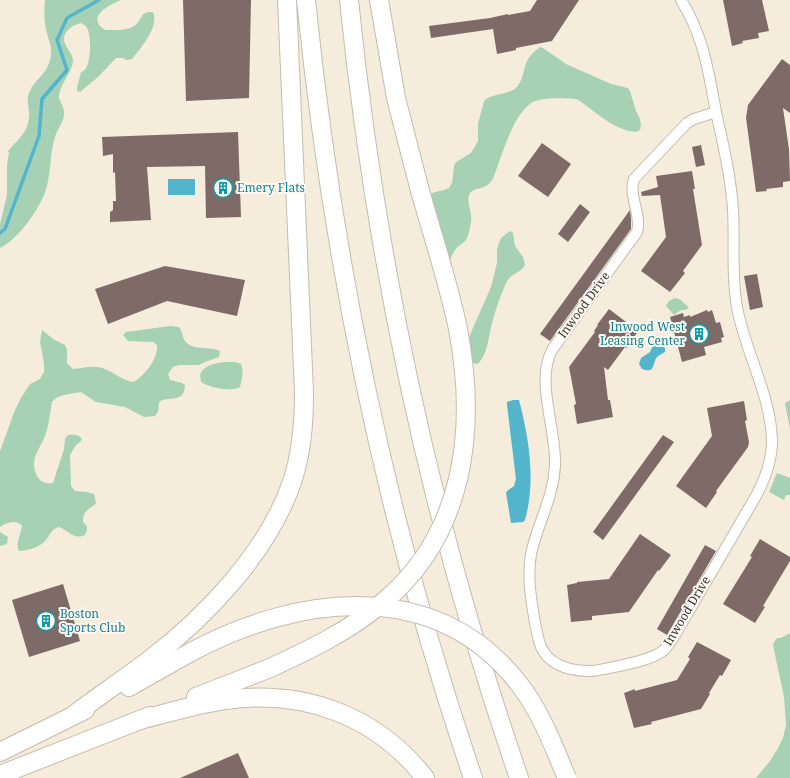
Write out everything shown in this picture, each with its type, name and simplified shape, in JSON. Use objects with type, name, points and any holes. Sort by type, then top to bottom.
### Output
[{"type":"highway","points":[[75,714],[148,662],[199,618],[256,550],[274,522],[286,496],[295,470],[303,430],[304,392],[287,0]]},
{"type":"highway","points":[[306,0],[328,184],[344,278],[366,388],[392,502],[418,602],[473,778]]},
{"type":"highway","points":[[349,0],[373,186],[388,278],[408,378],[454,568],[487,682],[519,778]]},
{"type":"highway","points":[[0,775],[270,668],[336,635],[382,603],[396,590],[417,566],[430,546],[448,510],[456,490],[463,459],[466,407],[464,372],[455,315],[396,98],[379,0]]},
{"type":"highway","points":[[0,752],[110,698],[191,652],[244,627],[273,618],[312,610],[336,607],[371,606],[404,610],[425,616],[472,640],[497,660],[515,679],[537,712],[567,778]]},
{"type":"highway","points":[[140,720],[193,706],[226,700],[265,697],[302,701],[337,711],[368,727],[397,748],[425,778]]},
{"type":"street","name":"Inwood Drive","points":[[681,0],[692,20],[703,49],[722,136],[732,194],[734,223],[733,281],[737,307],[768,411],[772,442],[769,462],[765,477],[756,496],[672,640],[665,649],[658,654],[624,664],[595,671],[577,671],[558,664],[542,649],[537,633],[529,585],[529,568],[535,539],[550,498],[554,481],[555,452],[545,381],[546,363],[552,350],[637,232],[638,219],[633,189],[634,179],[687,123],[694,119],[716,112]]},
{"type":"green space","points":[[45,0],[121,0],[105,8],[98,16],[97,21],[99,25],[105,30],[131,28],[137,24],[143,14],[149,12],[153,12],[154,24],[148,37],[132,59],[126,60],[123,58],[116,58],[98,77],[80,92],[77,91],[77,88],[81,72],[86,69],[89,61],[89,33],[86,27],[81,23],[66,33],[64,36],[64,42],[72,55],[73,61],[71,70],[60,90],[59,99],[64,110],[64,115],[53,143],[47,186],[40,203],[29,221],[15,237],[0,248],[0,224],[7,195],[8,151],[22,136],[27,128],[29,118],[29,94],[50,61],[51,48],[45,22]]},
{"type":"green space","points":[[540,47],[566,64],[611,84],[628,88],[640,119],[640,130],[636,132],[617,127],[576,99],[560,98],[537,100],[533,102],[520,115],[514,125],[491,181],[488,185],[474,190],[469,195],[468,201],[471,219],[469,233],[466,240],[454,252],[450,260],[448,270],[426,197],[449,188],[452,183],[454,166],[456,162],[471,153],[478,141],[478,124],[484,101],[490,97],[516,88],[521,81],[528,59]]},
{"type":"green space","points":[[510,231],[513,233],[515,246],[523,257],[525,265],[507,281],[495,313],[486,351],[481,361],[477,364],[470,362],[466,344],[491,287],[497,263],[497,249],[501,238]]},
{"type":"green space","points":[[675,298],[681,300],[689,308],[681,310],[674,315],[666,306],[669,301]]},
{"type":"green space","points":[[170,326],[179,327],[189,345],[220,351],[219,357],[199,365],[179,365],[173,367],[168,374],[170,380],[185,385],[184,391],[180,397],[160,401],[158,412],[155,416],[144,417],[125,407],[96,402],[81,392],[65,395],[55,399],[52,402],[45,436],[34,460],[37,476],[44,482],[53,483],[64,449],[65,439],[68,435],[77,435],[82,439],[70,455],[71,486],[75,491],[94,494],[96,503],[87,510],[84,515],[83,522],[87,528],[85,535],[75,536],[59,527],[52,531],[41,545],[19,551],[18,542],[22,526],[17,522],[11,522],[0,527],[0,451],[15,410],[22,396],[30,384],[40,379],[44,372],[40,342],[42,330],[53,339],[65,345],[67,350],[67,363],[73,369],[99,367],[106,369],[125,380],[134,382],[150,366],[157,351],[157,345],[153,342],[128,341],[123,335],[126,332]]},
{"type":"green space","points":[[226,362],[241,364],[243,372],[240,387],[220,389],[201,382],[200,375],[204,369],[214,364]]},
{"type":"green space","points":[[790,400],[790,429],[785,403]]},
{"type":"green space","points":[[777,473],[790,478],[790,495],[786,495],[784,500],[769,492]]},
{"type":"green space","points":[[0,532],[8,537],[7,544],[0,546]]},
{"type":"green space","points":[[790,633],[790,778],[756,778],[770,761],[783,738],[786,725],[784,697],[773,644],[777,638],[781,638]]},
{"type":"water","points":[[168,179],[195,179],[195,195],[168,195]]},
{"type":"water","points":[[658,344],[665,348],[665,352],[655,359],[652,369],[642,369],[639,364],[641,358],[650,352],[653,345]]},
{"type":"water","points":[[519,400],[523,414],[531,475],[525,520],[523,522],[511,523],[506,493],[514,486],[516,479],[507,402]]},
{"type":"building","points":[[183,0],[251,0],[249,98],[186,101]]},
{"type":"building","points":[[537,0],[579,0],[552,41],[516,48],[516,50],[497,54],[493,29],[431,38],[429,26],[530,11]]},
{"type":"building","points":[[723,0],[762,0],[769,31],[758,33],[759,38],[742,41],[743,43],[732,46]]},
{"type":"building","points":[[782,59],[790,65],[790,113],[783,108],[789,149],[790,181],[783,182],[783,187],[756,192],[746,118],[748,105]]},
{"type":"building","name":"Emery Flats","points":[[238,132],[241,217],[206,218],[205,166],[147,167],[151,220],[110,222],[110,212],[113,210],[113,201],[116,201],[115,172],[113,173],[113,154],[103,156],[102,137]]},
{"type":"building","points":[[542,143],[571,164],[548,197],[518,176]]},
{"type":"building","points":[[701,145],[705,165],[696,167],[692,147]]},
{"type":"building","points":[[692,171],[695,189],[693,189],[702,245],[683,271],[685,273],[670,292],[641,271],[666,237],[660,195],[642,196],[641,192],[658,187],[656,176]]},
{"type":"building","points":[[580,204],[590,212],[568,242],[558,234]]},
{"type":"building","points":[[630,210],[631,229],[550,341],[540,334]]},
{"type":"building","points":[[165,266],[245,280],[237,316],[167,301],[108,324],[95,289]]},
{"type":"building","points":[[757,274],[763,307],[750,310],[744,276]]},
{"type":"building","points":[[609,309],[638,331],[627,348],[625,347],[608,370],[604,367],[608,400],[610,400],[613,417],[577,424],[574,405],[576,404],[569,367],[595,332],[594,331],[597,325]]},
{"type":"building","name":"Inwood West Leasing Center","points":[[707,310],[708,312],[712,310],[716,323],[720,322],[724,337],[721,338],[722,342],[704,347],[706,355],[682,362],[670,317],[683,313],[684,317],[690,315],[690,317]]},
{"type":"building","points":[[744,401],[747,420],[745,421],[749,442],[748,447],[716,491],[717,492],[706,508],[676,486],[712,436],[707,408]]},
{"type":"building","points":[[663,435],[674,442],[603,540],[593,532]]},
{"type":"building","points":[[640,534],[671,555],[659,571],[658,570],[629,612],[592,616],[592,620],[571,622],[567,585],[577,582],[609,579]]},
{"type":"building","points":[[760,539],[790,557],[790,561],[763,606],[765,607],[755,623],[723,604],[752,557],[750,556]]},
{"type":"building","points":[[705,545],[716,551],[667,635],[657,629]]},
{"type":"building","name":"Boston Sports Club","points":[[63,584],[80,641],[29,657],[12,600]]},
{"type":"building","points":[[697,642],[731,660],[722,676],[720,675],[701,709],[634,728],[624,693],[635,689],[635,691],[677,680],[690,659],[688,657]]},
{"type":"building","points":[[238,753],[249,778],[180,778]]},
{"type":"waterway","points":[[0,233],[5,229],[39,136],[42,99],[67,70],[57,40],[67,18],[99,0]]},
{"type":"place","name":"Emery Flats","points":[[223,188]]},
{"type":"place","name":"Inwood West Leasing Center","points":[[699,334]]},
{"type":"place","name":"Boston Sports Club","points":[[46,621]]}]
